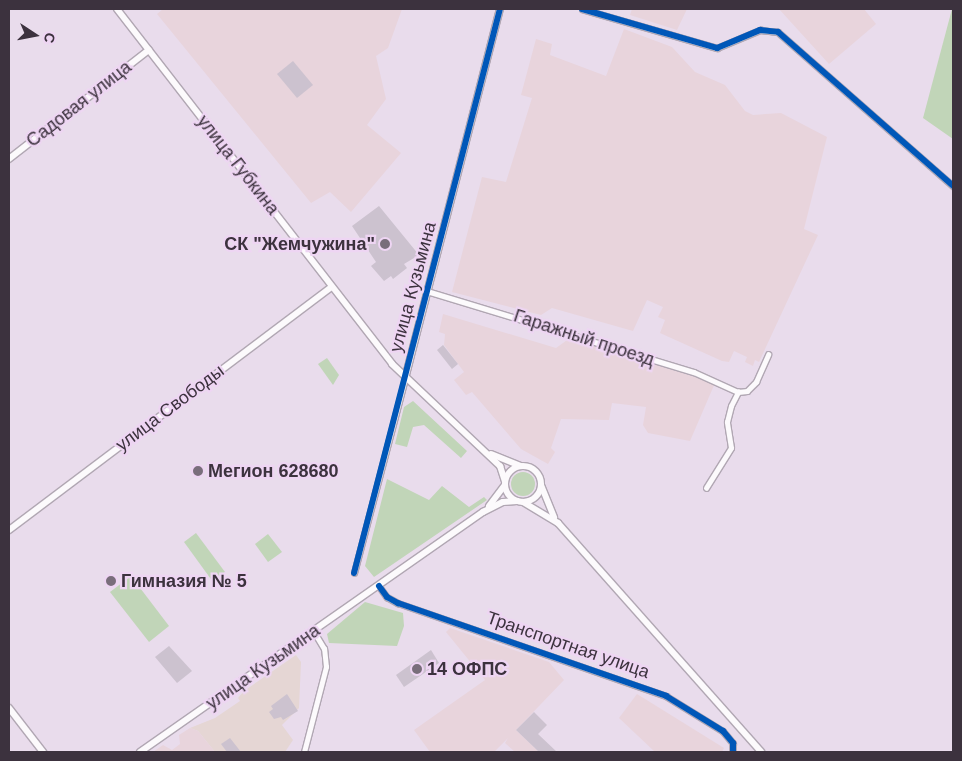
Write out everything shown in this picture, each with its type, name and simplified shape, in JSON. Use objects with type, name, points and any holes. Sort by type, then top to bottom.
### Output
[{"type":"main road","name":"улица Губкина","points":[[116,9],[331,287],[405,379],[484,449]]},
{"type":"main road","name":"улица Свободы","points":[[9,530],[331,287]]},
{"type":"main road","points":[[484,449],[534,470],[558,523]]},
{"type":"main road","points":[[484,449],[500,466],[509,494],[558,523]]},
{"type":"main road","points":[[483,512],[505,483],[512,470],[524,466]]},
{"type":"main road","points":[[483,512],[536,496],[540,480]]},
{"type":"main road","name":"улица Кузьмина","points":[[140,752],[483,512]]},
{"type":"main road","name":"Транспортная улица","points":[[558,523],[761,752]]},
{"type":"main road","points":[[9,708],[44,752]]},
{"type":"street","name":"улица Кузьмина","points":[[354,573],[500,9]]},
{"type":"street","points":[[582,9],[718,48],[760,30],[778,32],[953,186]]},
{"type":"street","name":"Садовая улица","points":[[9,159],[148,50]]},
{"type":"street","name":"Гаражный проезд","points":[[427,291],[694,372],[738,392]]},
{"type":"street","points":[[706,488],[732,448],[728,416],[738,392],[747,391],[756,382],[768,355]]},
{"type":"street","name":"Транспортная улица","points":[[379,586],[386,597],[398,603],[666,696],[723,731],[733,743],[733,752]]},
{"type":"street","points":[[304,752],[326,667],[324,649],[314,631]]},
{"type":"shaded area","points":[[163,9],[402,9],[388,48],[376,56],[386,99],[367,125],[401,153],[351,212],[330,192],[311,203],[157,14]]},
{"type":"shaded area","points":[[632,9],[687,9],[677,30],[630,15]]},
{"type":"shaded area","points":[[779,9],[864,9],[876,24],[829,64]]},
{"type":"shaded area","points":[[624,29],[672,47],[695,72],[725,85],[745,111],[753,115],[781,113],[827,137],[804,229],[818,235],[759,362],[755,360],[753,366],[745,362],[747,357],[734,351],[729,362],[722,361],[660,333],[665,320],[658,317],[663,307],[647,300],[633,331],[552,308],[541,315],[452,292],[482,177],[506,182],[532,98],[521,95],[536,39],[552,44],[550,55],[606,76]]},
{"type":"shaded area","points":[[443,314],[556,348],[570,338],[715,383],[690,441],[648,433],[643,425],[646,407],[612,403],[609,420],[561,419],[551,448],[555,452],[548,464],[521,449],[472,392],[466,395],[454,380],[464,372],[444,345],[445,334],[439,332]]},
{"type":"shaded area","points":[[450,628],[549,662],[564,680],[516,730],[539,752],[515,752],[505,743],[508,738],[494,752],[430,752],[414,730],[485,680],[446,632]]},
{"type":"shaded area","points":[[296,655],[301,662],[299,708],[282,725],[293,740],[285,752],[215,752],[198,731],[190,728],[215,718],[240,701],[238,698],[244,691]]},
{"type":"shaded area","points":[[637,694],[724,748],[722,752],[655,752],[619,718]]},
{"type":"shaded area","points":[[190,728],[198,731],[215,752],[153,752],[163,745],[172,750],[180,744],[179,735]]},
{"type":"green space","points":[[953,9],[953,139],[923,118]]},
{"type":"green space","points":[[327,358],[339,375],[333,385],[318,364]]},
{"type":"green space","points":[[413,401],[467,451],[461,458],[424,425],[413,427],[407,447],[395,444],[404,407]]},
{"type":"green space","points":[[523,472],[532,475],[535,484],[532,493],[523,496],[514,493],[511,484],[514,475]]},
{"type":"green space","points":[[387,479],[429,500],[442,486],[469,507],[484,497],[487,500],[374,577],[365,566]]},
{"type":"green space","points":[[196,533],[225,572],[213,582],[184,542]]},
{"type":"green space","points":[[268,534],[282,552],[268,562],[255,544]]},
{"type":"green space","points":[[131,576],[169,626],[149,642],[110,592]]},
{"type":"green space","points":[[365,602],[403,613],[404,626],[397,646],[329,643],[327,634]]},
{"type":"building","points":[[293,61],[313,85],[297,98],[277,74]]},
{"type":"building","name":"СК \"Жемчужина\"","points":[[379,206],[419,255],[404,264],[407,268],[393,279],[391,276],[384,281],[371,266],[376,262],[352,226]]},
{"type":"building","points":[[443,345],[458,364],[452,369],[437,350]]},
{"type":"building","points":[[169,646],[192,671],[177,683],[155,657]]},
{"type":"building","name":"14 ОФПС","points":[[431,650],[439,663],[404,687],[396,675]]},
{"type":"building","points":[[287,694],[298,711],[283,720],[281,717],[274,719],[269,712],[273,709],[271,706]]},
{"type":"building","points":[[534,712],[547,725],[538,734],[557,752],[539,752],[516,730]]},
{"type":"building","points":[[230,738],[241,752],[227,752],[221,744]]},
{"type":"cycle path","points":[[354,573],[500,9]]},
{"type":"cycle path","points":[[582,9],[717,48],[760,30],[778,32],[953,186]]},
{"type":"cycle path","points":[[379,586],[387,597],[398,603],[666,696],[723,731],[733,743],[733,752]]},
{"type":"place","name":"СК \"Жемчужина\"","points":[[385,244]]},
{"type":"place","name":"Мегион 628680","points":[[198,471]]},
{"type":"place","name":"Гимназия № 5","points":[[111,581]]},
{"type":"place","name":"14 ОФПС","points":[[417,669]]}]
